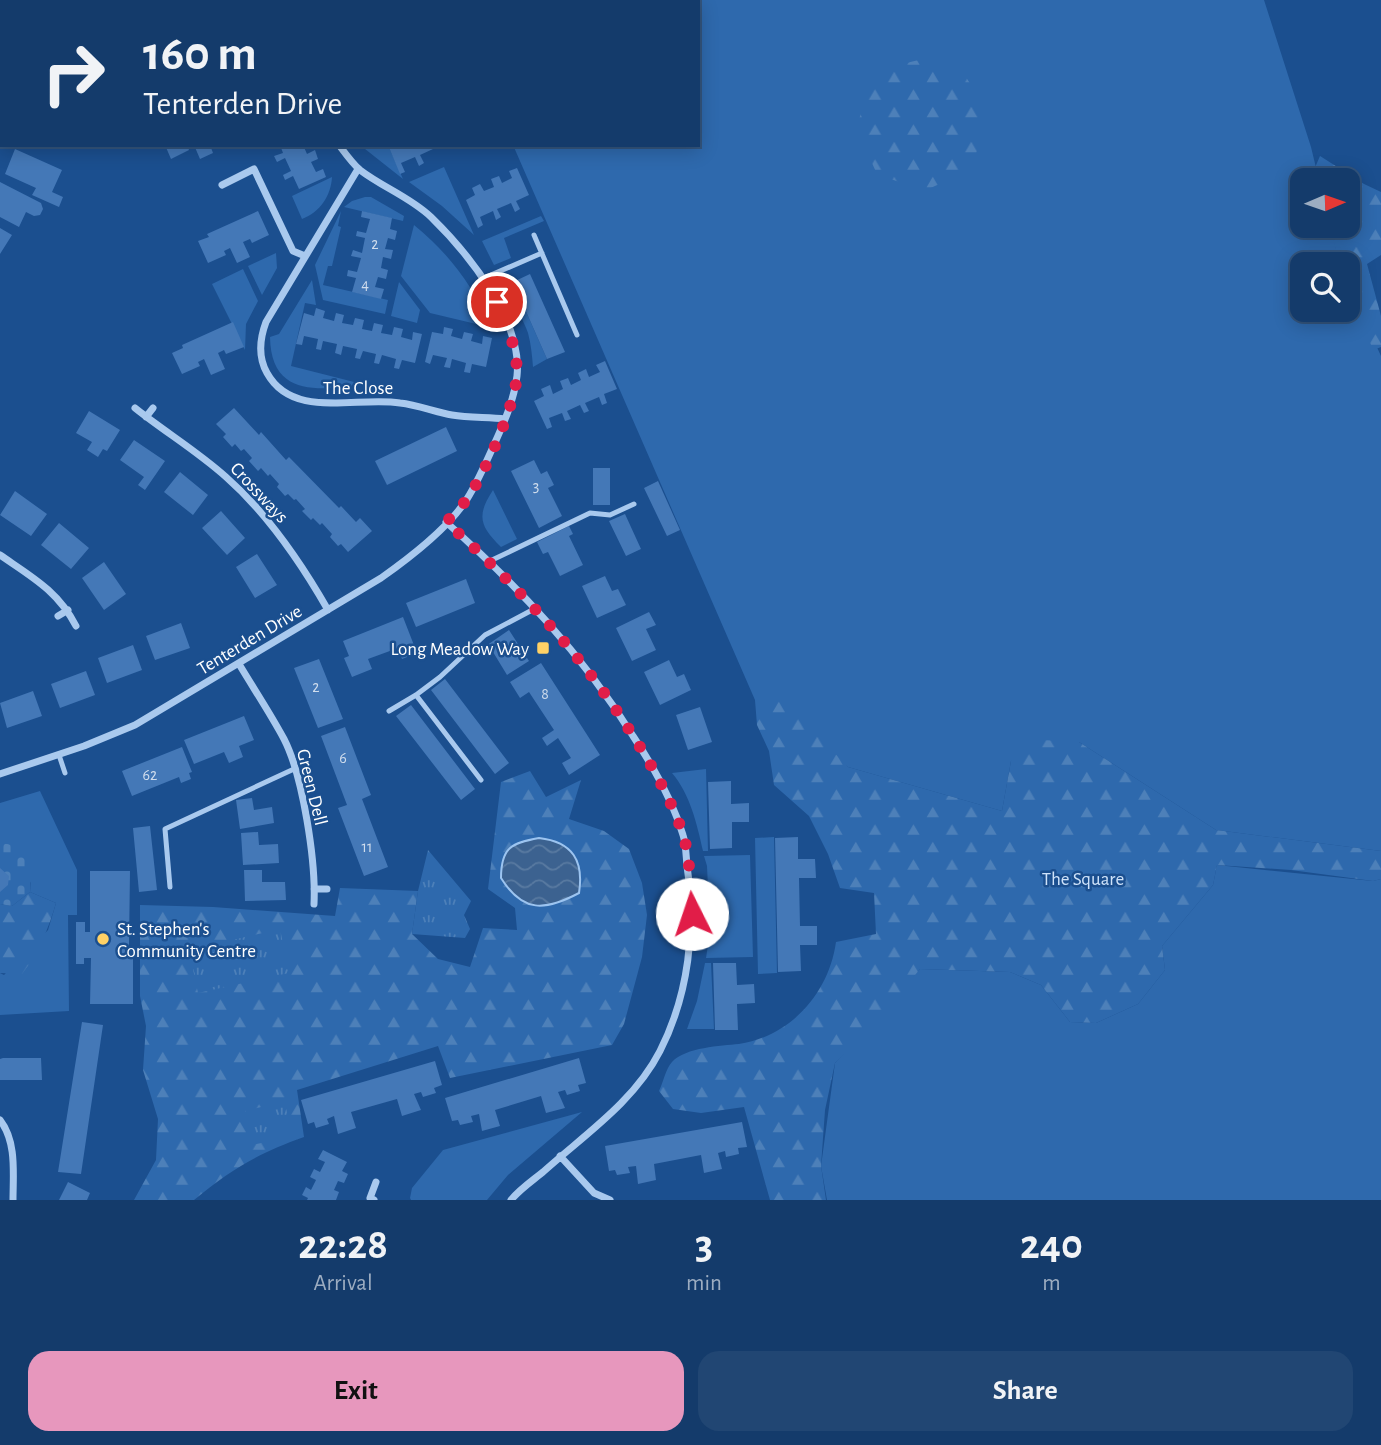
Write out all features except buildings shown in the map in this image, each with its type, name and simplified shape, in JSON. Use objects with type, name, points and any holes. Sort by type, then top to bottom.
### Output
[{"type":"street","name":"Tenterden Drive","points":[[0,774],[113,736],[135,725],[381,578],[410,557],[446,522],[465,502],[479,478],[505,419],[517,376],[511,336],[484,278],[451,238],[427,214],[358,169],[341,147]]},
{"type":"street","points":[[222,185],[254,169],[293,251],[305,256]]},
{"type":"street","name":"The Close","points":[[358,169],[269,315],[261,335],[261,350],[265,369],[272,383],[286,395],[314,403],[400,403],[454,415],[505,419]]},
{"type":"street","name":"Crossways","points":[[135,408],[182,440],[256,507],[289,547],[328,610]]},
{"type":"street","points":[[146,417],[153,408]]},
{"type":"street","points":[[446,522],[536,608],[609,697],[655,770],[683,836],[691,895],[692,933],[688,962],[679,1000],[660,1051],[633,1090],[607,1117],[511,1200]]},
{"type":"street","points":[[0,555],[52,590],[68,610],[76,626]]},
{"type":"street","points":[[58,616],[68,610]]},
{"type":"street","name":"Green Dell","points":[[239,664],[284,740],[294,769],[312,852],[314,904]]},
{"type":"street","points":[[314,889],[327,889]]},
{"type":"street","points":[[0,1120],[7,1129],[12,1146],[13,1200]]},
{"type":"street","points":[[560,1156],[594,1193],[610,1200]]},
{"type":"street","points":[[374,1200],[370,1198],[376,1182]]},
{"type":"lane","points":[[534,235],[577,335]]},
{"type":"lane","points":[[484,278],[542,253]]},
{"type":"lane","points":[[490,562],[590,513],[610,515],[634,504]]},
{"type":"lane","points":[[389,711],[440,677],[485,635],[536,608]]},
{"type":"lane","points":[[416,695],[481,780]]},
{"type":"lane","points":[[59,755],[65,773]]},
{"type":"lane","points":[[170,887],[165,829],[294,769]]},
{"type":"green space","points":[[700,0],[1264,0],[1316,168],[1290,168],[1290,238],[1333,238],[1337,252],[1290,252],[1290,322],[1360,322],[1360,311],[1381,356],[1381,851],[1216,830],[1079,742],[1011,761],[1002,811],[848,767],[755,700],[514,147],[700,147]]},
{"type":"green space","points":[[919,60],[966,77],[986,110],[987,123],[970,170],[924,191],[877,174],[856,128],[875,82],[891,69]]},
{"type":"green space","points":[[363,147],[389,147],[403,179]]},
{"type":"green space","points":[[1320,156],[1339,168],[1315,168]]},
{"type":"green space","points":[[444,167],[474,235],[442,206],[409,182]]},
{"type":"green space","points":[[332,177],[323,202],[314,212],[302,219],[292,196]]},
{"type":"green space","points":[[1360,181],[1381,192],[1381,255],[1367,264],[1381,316],[1381,347],[1373,350],[1360,317],[1360,252],[1337,252],[1332,238],[1360,238]]},
{"type":"green space","points":[[371,197],[404,216],[403,221],[344,207]]},
{"type":"green space","points":[[341,211],[338,226],[341,227],[332,266],[328,266],[323,285],[388,300],[385,314],[323,300],[315,265]]},
{"type":"green space","points":[[541,216],[544,221],[504,238],[511,258],[494,265],[482,241]]},
{"type":"green space","points":[[414,225],[460,272],[493,328],[430,313],[401,276]]},
{"type":"green space","points":[[276,253],[277,268],[262,295],[248,266]]},
{"type":"green space","points":[[243,269],[258,301],[246,324],[245,350],[212,284]]},
{"type":"green space","points":[[312,280],[316,305],[305,303],[291,366],[366,385],[333,388],[302,386],[289,381],[279,372],[270,337],[279,334]]},
{"type":"green space","points":[[399,282],[420,310],[417,323],[391,316]]},
{"type":"green space","points":[[516,289],[547,359],[533,367],[528,333],[515,300]]},
{"type":"green space","points":[[493,490],[517,539],[501,547],[485,527],[483,520],[484,507]]},
{"type":"green space","name":"The Square","points":[[777,693],[848,767],[1002,811],[1011,761],[1018,748],[1042,740],[1079,742],[1216,830],[1381,851],[1381,879],[1373,881],[1291,870],[1217,865],[1213,885],[1162,946],[1165,970],[1138,1004],[1096,1023],[1070,1022],[1041,985],[1010,972],[920,969],[887,1010],[835,1063],[825,1110],[821,1166],[826,1200],[770,1200],[744,1107],[701,1113],[673,1109],[659,1091],[668,1068],[678,1057],[704,1048],[758,1039],[791,1022],[816,995],[832,961],[836,942],[876,934],[874,893],[840,888],[828,854],[809,816],[774,785],[769,751],[757,725],[755,700]]},
{"type":"green space","points":[[706,769],[708,851],[703,851],[688,800],[672,773]]},
{"type":"green space","points":[[530,771],[546,797],[581,780],[569,819],[604,831],[629,849],[642,883],[647,915],[642,957],[624,1024],[612,1045],[450,1078],[438,1046],[297,1090],[304,1137],[246,1163],[194,1200],[134,1200],[156,1160],[158,1119],[143,1070],[146,1026],[140,996],[140,905],[213,907],[335,916],[340,888],[418,891],[412,934],[438,959],[470,967],[483,928],[517,930],[515,908],[488,889],[501,782]]},
{"type":"green space","points":[[40,791],[77,870],[77,915],[68,915],[69,1011],[0,1015],[0,973],[4,975],[48,930],[56,903],[30,892],[31,883],[6,844],[0,844],[0,803]]},
{"type":"green space","points":[[774,837],[777,973],[758,974],[755,838]]},
{"type":"green space","points":[[0,844],[9,844],[21,853],[26,860],[30,876],[30,892],[12,906],[0,904]]},
{"type":"green space","points":[[428,850],[471,901],[464,915],[470,929],[465,938],[412,934],[418,891]]},
{"type":"green space","points":[[750,855],[753,957],[706,958],[710,932],[707,866],[704,856]]},
{"type":"green space","points":[[1217,865],[1373,881],[1381,879],[1381,1200],[827,1200],[821,1166],[835,1063],[920,969],[1010,972],[1041,985],[1070,1022],[1096,1023],[1138,1004],[1165,970],[1162,946],[1213,885]]},
{"type":"green space","points":[[30,892],[56,903],[50,922],[38,949],[22,974],[0,973],[0,904],[12,906]]},
{"type":"green space","points":[[280,929],[289,973],[198,993],[189,950]]},
{"type":"green space","points":[[705,963],[711,963],[714,1029],[687,1029],[697,1001]]},
{"type":"green space","points":[[285,1101],[291,1137],[252,1145],[245,1111]]},
{"type":"green space","points":[[582,1112],[508,1175],[487,1200],[411,1200],[412,1188],[443,1150]]},
{"type":"water","points":[[539,838],[560,844],[574,855],[580,871],[579,893],[556,903],[535,905],[518,898],[501,878],[503,859],[510,848]]},
{"type":"place","name":"Long Meadow Way","points":[[543,648]]},
{"type":"place","name":"St. Stephen's Community Centre","points":[[103,939]]},
{"type":"route","points":[[497,302],[511,336],[517,376],[505,419],[479,478],[465,502],[446,522],[536,608],[565,641],[609,697],[655,770],[683,836],[692,914]]}]
